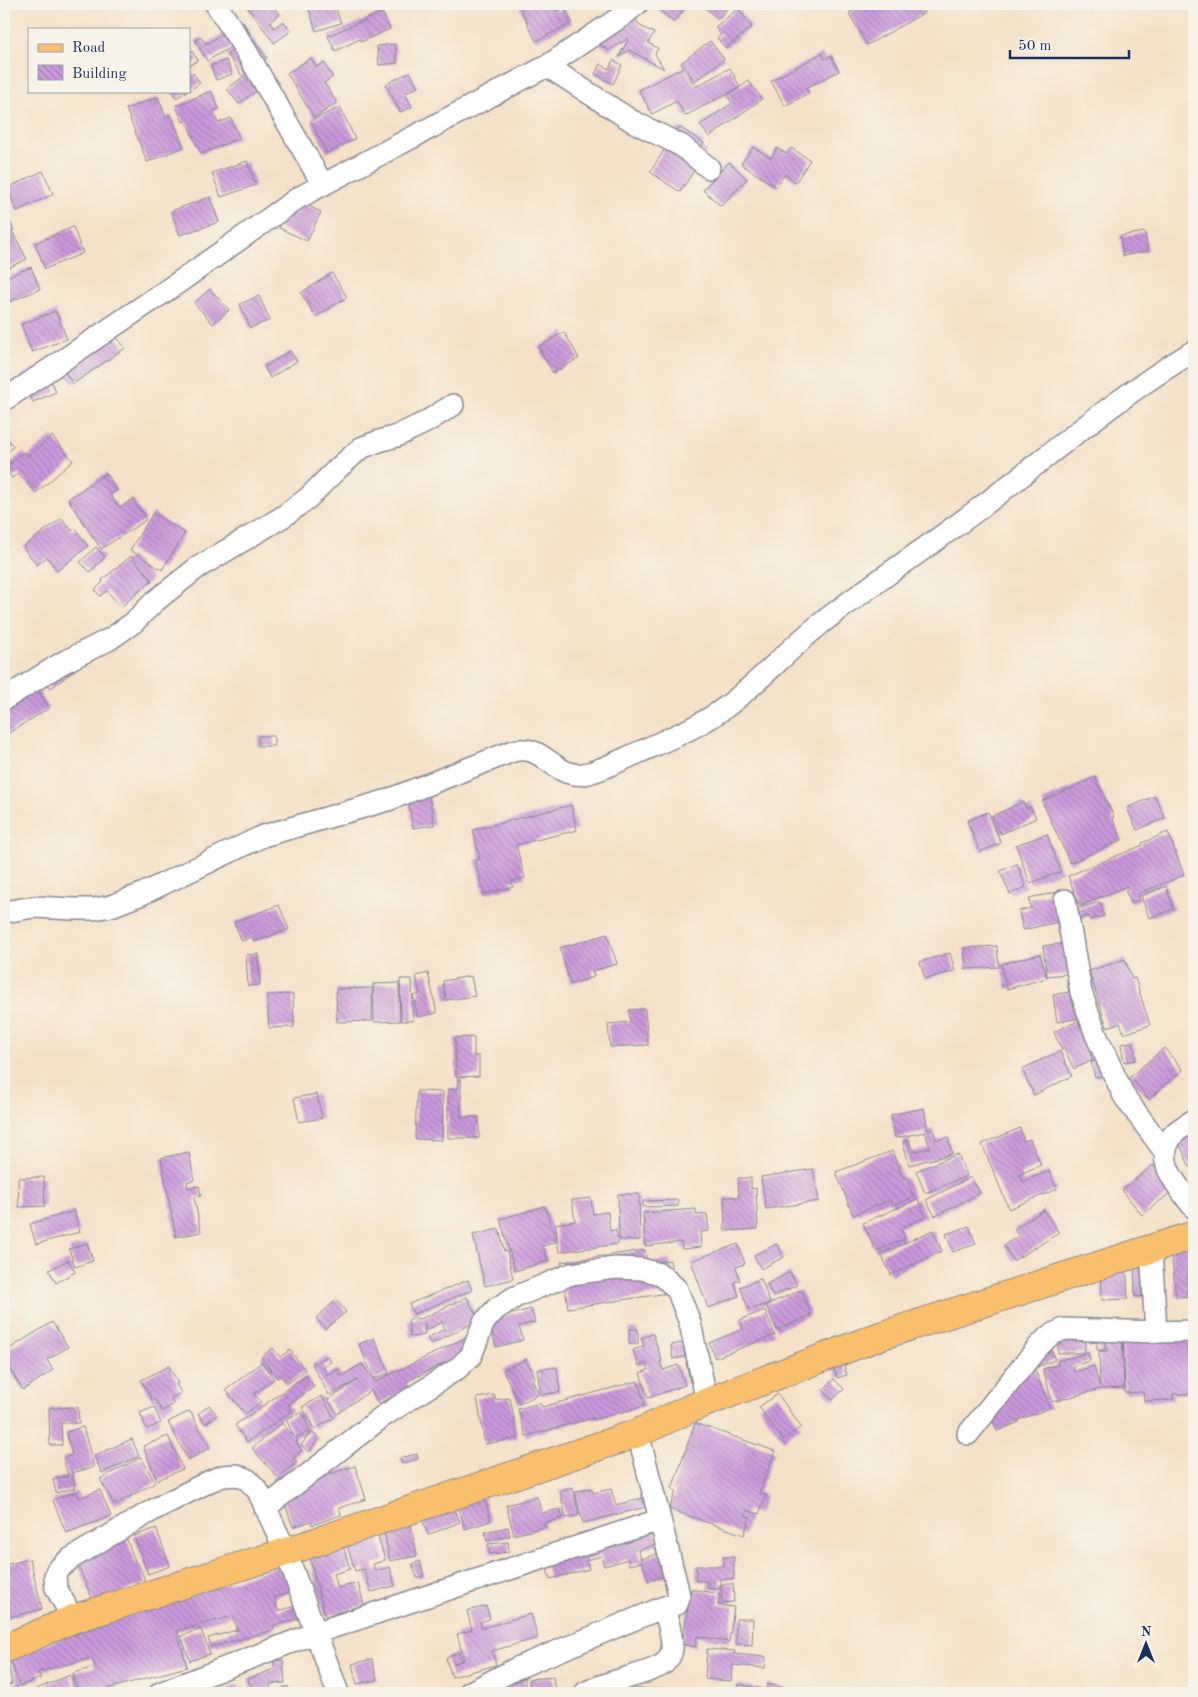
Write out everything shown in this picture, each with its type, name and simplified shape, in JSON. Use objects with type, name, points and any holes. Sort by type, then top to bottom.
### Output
[{"type":"main road","points":[[4,1649],[73,1619],[286,1552],[638,1433],[707,1401],[880,1336],[1194,1235]]},
{"type":"street","points":[[216,4],[245,49],[323,185]]},
{"type":"street","points":[[4,400],[182,280],[298,198],[546,66],[637,4]]},
{"type":"street","points":[[546,66],[632,121],[682,146],[709,168]]},
{"type":"street","points":[[4,912],[34,907],[80,909],[111,906],[142,894],[263,836],[388,800],[513,751],[529,749],[540,754],[566,773],[590,773],[678,735],[724,708],[764,676],[818,626],[981,507],[1088,423],[1194,351]]},
{"type":"street","points":[[4,698],[62,664],[110,639],[133,623],[154,602],[197,568],[284,516],[308,498],[362,448],[378,440],[397,436],[426,422],[454,405]]},
{"type":"street","points":[[1065,900],[1081,992],[1096,1034],[1124,1096],[1165,1152]]},
{"type":"street","points":[[1194,1120],[1175,1133],[1168,1141],[1164,1161],[1167,1170],[1194,1208]]},
{"type":"street","points":[[1151,1249],[1156,1332]]},
{"type":"street","points":[[265,1508],[382,1418],[457,1369],[471,1356],[484,1322],[496,1309],[515,1298],[571,1274],[615,1268],[642,1269],[660,1274],[677,1289],[690,1323],[707,1401]]},
{"type":"street","points":[[968,1434],[1038,1347],[1049,1336],[1064,1329],[1156,1332],[1194,1331]]},
{"type":"street","points":[[469,1693],[517,1668],[664,1607],[676,1604],[679,1596],[638,1433]]},
{"type":"street","points":[[73,1619],[56,1588],[55,1576],[57,1570],[70,1559],[154,1510],[210,1481],[224,1476],[237,1475],[248,1480],[258,1491],[286,1552],[338,1693]]},
{"type":"street","points":[[160,1693],[316,1633],[660,1520]]},
{"type":"street","points":[[585,1693],[596,1687],[659,1667],[668,1660],[672,1651],[664,1607]]},
{"type":"building","points":[[245,4],[278,4],[274,7],[280,14],[270,22],[274,28],[283,21],[291,31],[274,43]]},
{"type":"building","points":[[323,4],[334,4],[341,23],[316,31],[309,9]]},
{"type":"building","points":[[518,4],[553,4],[557,11],[564,7],[572,23],[536,41]]},
{"type":"building","points":[[651,4],[688,4],[674,22]]},
{"type":"building","points":[[707,4],[731,4],[718,19],[704,7]]},
{"type":"building","points":[[866,4],[919,4],[924,13],[867,45],[849,13]]},
{"type":"building","points":[[629,8],[640,26],[654,33],[648,43],[658,48],[655,54],[664,69],[629,50],[619,57],[629,38],[609,50],[594,42],[589,51],[580,38]]},
{"type":"building","points":[[738,9],[752,27],[726,48],[717,38],[721,35],[715,27]]},
{"type":"building","points":[[382,12],[390,29],[361,42],[360,39],[335,51],[328,36]]},
{"type":"building","points":[[243,22],[251,35],[207,61],[195,40],[201,37],[206,44]]},
{"type":"building","points":[[252,37],[267,58],[244,75],[256,91],[239,104],[227,89],[243,77],[227,54]]},
{"type":"building","points":[[710,41],[724,59],[695,81],[685,68],[695,87],[730,68],[740,87],[685,116],[677,101],[652,114],[639,90],[684,67],[681,63]]},
{"type":"building","points":[[395,44],[397,63],[379,65],[377,46]]},
{"type":"building","points":[[190,48],[198,60],[190,65]]},
{"type":"building","points":[[822,53],[825,59],[831,56],[839,71],[806,88],[809,93],[785,106],[771,81]]},
{"type":"building","points":[[311,58],[316,67],[324,63],[333,77],[324,83],[337,103],[314,118],[287,73]]},
{"type":"building","points":[[226,60],[232,74],[216,80],[211,66]]},
{"type":"building","points":[[613,60],[622,65],[613,84],[595,74],[600,64],[609,69]]},
{"type":"building","points":[[410,72],[418,87],[405,93],[412,107],[400,112],[386,84]]},
{"type":"building","points":[[193,73],[200,83],[190,90],[190,75]]},
{"type":"building","points":[[749,81],[762,99],[709,137],[700,125],[732,103],[727,96]]},
{"type":"building","points":[[211,91],[219,109],[213,111],[218,123],[231,118],[239,138],[201,154],[186,121],[183,122],[176,106]]},
{"type":"building","points":[[173,92],[186,92],[176,98]]},
{"type":"building","points":[[158,97],[166,117],[171,115],[184,147],[147,162],[126,109]]},
{"type":"building","points":[[340,107],[355,139],[327,153],[311,121]]},
{"type":"building","points":[[679,127],[704,143],[701,148],[707,151],[680,192],[650,172]]},
{"type":"building","points":[[753,147],[771,158],[777,148],[787,154],[791,148],[810,160],[796,182],[785,174],[776,187],[741,164]]},
{"type":"building","points":[[247,161],[256,185],[221,197],[212,173]]},
{"type":"building","points":[[729,162],[747,179],[721,206],[703,190]]},
{"type":"building","points":[[43,171],[53,194],[17,211],[7,188]]},
{"type":"building","points":[[210,197],[219,222],[180,235],[171,211]]},
{"type":"building","points":[[302,203],[321,212],[307,241],[279,228],[287,209],[297,214]]},
{"type":"building","points":[[7,216],[14,230],[12,231],[27,259],[4,270],[4,218]]},
{"type":"building","points":[[73,227],[83,253],[45,269],[35,243]]},
{"type":"building","points":[[1145,232],[1148,251],[1123,256],[1120,236]]},
{"type":"building","points":[[31,267],[40,289],[4,304],[4,278]]},
{"type":"building","points":[[332,273],[347,297],[316,317],[301,293]]},
{"type":"building","points":[[210,289],[229,310],[213,324],[194,303]]},
{"type":"building","points":[[259,296],[270,320],[250,328],[240,304]]},
{"type":"building","points":[[56,311],[67,339],[32,352],[21,324]]},
{"type":"building","points":[[111,329],[125,348],[73,384],[55,358]]},
{"type":"building","points":[[564,332],[579,358],[553,373],[538,347]]},
{"type":"building","points":[[290,351],[297,361],[270,378],[264,367]]},
{"type":"building","points":[[44,365],[56,392],[33,402],[21,375]]},
{"type":"building","points":[[4,436],[14,446],[4,455]]},
{"type":"building","points":[[52,436],[73,461],[36,493],[18,473],[12,478],[4,469],[23,452],[27,457]]},
{"type":"building","points":[[106,473],[117,490],[110,495],[119,508],[133,499],[146,520],[101,549],[68,499]]},
{"type":"building","points":[[153,513],[185,533],[162,570],[130,550]]},
{"type":"building","points":[[62,518],[72,531],[75,528],[88,546],[57,571],[47,557],[37,565],[23,547]]},
{"type":"building","points":[[96,547],[105,557],[90,572],[80,562]]},
{"type":"building","points":[[131,556],[152,580],[121,607],[107,591],[100,596],[95,590],[103,582],[102,580]]},
{"type":"building","points":[[61,650],[75,670],[51,688],[36,668]]},
{"type":"building","points":[[32,680],[49,708],[7,734],[4,729],[4,697]]},
{"type":"building","points":[[258,736],[274,736],[274,746],[258,746]]},
{"type":"building","points":[[1095,777],[1114,817],[1112,818],[1122,840],[1070,863],[1042,801]]},
{"type":"building","points":[[427,782],[434,825],[413,828],[406,785]]},
{"type":"building","points":[[1155,796],[1165,818],[1137,830],[1127,808]]},
{"type":"building","points":[[1023,802],[1026,809],[1031,807],[1036,818],[1001,834],[992,816]]},
{"type":"building","points":[[571,805],[577,830],[516,845],[525,878],[511,881],[513,887],[484,894],[475,860],[480,859],[473,830]]},
{"type":"building","points":[[988,812],[1001,843],[980,852],[967,821]]},
{"type":"building","points":[[1168,832],[1184,875],[1138,894],[1140,900],[1131,903],[1125,890],[1128,889],[1127,886],[1080,906],[1068,876],[1143,845],[1142,843]]},
{"type":"building","points":[[1047,834],[1061,872],[1030,883],[1016,845]]},
{"type":"building","points":[[1017,864],[1026,887],[1010,894],[1000,871]]},
{"type":"building","points":[[1166,886],[1174,909],[1149,918],[1141,896]]},
{"type":"building","points":[[1063,891],[1061,940],[1058,922],[1023,930],[1019,911],[1031,908],[1029,898]]},
{"type":"building","points":[[1100,902],[1104,916],[1090,920],[1089,916],[1079,919],[1076,909]]},
{"type":"building","points":[[279,905],[289,929],[254,942],[252,937],[242,941],[234,922]]},
{"type":"building","points":[[607,934],[617,964],[592,971],[594,977],[570,984],[560,948]]},
{"type":"building","points":[[1075,942],[1078,973],[1047,976],[1043,946]]},
{"type":"building","points":[[997,946],[999,967],[966,969],[964,948]]},
{"type":"building","points":[[950,953],[955,971],[925,979],[920,962]]},
{"type":"building","points":[[258,954],[260,985],[248,986],[246,955]]},
{"type":"building","points":[[1040,954],[1047,978],[1007,989],[1001,964]]},
{"type":"building","points":[[1125,959],[1132,979],[1135,978],[1150,1025],[1124,1034],[1120,1023],[1107,1027],[1089,971]]},
{"type":"building","points":[[428,973],[437,1013],[418,1017],[413,996],[420,994],[416,976]]},
{"type":"building","points":[[471,976],[475,996],[446,1000],[443,981]]},
{"type":"building","points":[[400,979],[412,979],[413,1021],[401,1021]]},
{"type":"building","points":[[1082,979],[1088,1017],[1057,1022],[1053,995],[1069,992],[1067,982]]},
{"type":"building","points":[[399,983],[400,1021],[374,1022],[373,984]]},
{"type":"building","points":[[372,988],[372,1021],[337,1022],[336,989]]},
{"type":"building","points":[[293,994],[294,1027],[269,1028],[267,995]]},
{"type":"building","points":[[645,1009],[648,1045],[610,1047],[608,1024],[630,1022],[629,1010]]},
{"type":"building","points":[[1078,1021],[1081,1028],[1088,1025],[1108,1046],[1090,1054],[1093,1060],[1074,1069],[1064,1049],[1062,1050],[1054,1032]]},
{"type":"building","points":[[474,1037],[474,1056],[479,1056],[479,1076],[456,1077],[455,1038]]},
{"type":"building","points":[[1133,1042],[1136,1060],[1124,1062],[1121,1044]]},
{"type":"building","points":[[1164,1048],[1183,1070],[1149,1099],[1130,1077]]},
{"type":"building","points":[[1060,1051],[1072,1076],[1034,1095],[1022,1069]]},
{"type":"building","points":[[1106,1059],[1110,1074],[1095,1077],[1091,1062]]},
{"type":"building","points":[[458,1079],[461,1079],[461,1117],[479,1117],[479,1138],[448,1138],[448,1089],[458,1089]]},
{"type":"building","points":[[417,1091],[443,1092],[442,1140],[415,1139]]},
{"type":"building","points":[[317,1094],[322,1118],[299,1122],[294,1098]]},
{"type":"building","points":[[924,1108],[928,1130],[933,1129],[936,1140],[948,1137],[952,1154],[909,1165],[903,1141],[909,1140],[912,1152],[930,1148],[925,1132],[895,1138],[891,1115]]},
{"type":"building","points":[[1194,1123],[1194,1166],[1190,1167],[1174,1132]]},
{"type":"building","points":[[1020,1128],[1024,1141],[1030,1139],[1041,1165],[1020,1174],[1023,1182],[1049,1171],[1057,1189],[1009,1209],[982,1144]]},
{"type":"building","points":[[892,1151],[903,1178],[906,1177],[914,1197],[892,1206],[890,1200],[853,1215],[836,1172]]},
{"type":"building","points":[[189,1152],[194,1180],[187,1182],[188,1188],[199,1186],[201,1196],[194,1197],[201,1232],[176,1237],[161,1158]]},
{"type":"building","points":[[958,1154],[967,1176],[925,1193],[916,1171]]},
{"type":"building","points":[[1153,1165],[1174,1190],[1142,1215],[1122,1190]]},
{"type":"building","points":[[813,1169],[819,1201],[766,1209],[761,1177]]},
{"type":"building","points":[[44,1177],[45,1206],[19,1207],[18,1178]]},
{"type":"building","points":[[971,1177],[980,1193],[935,1216],[926,1200]]},
{"type":"building","points":[[738,1178],[751,1178],[751,1189],[756,1188],[758,1229],[725,1231],[724,1197],[739,1197]]},
{"type":"building","points":[[618,1194],[639,1194],[640,1240],[619,1240]]},
{"type":"building","points":[[591,1198],[593,1214],[608,1212],[610,1231],[616,1230],[618,1244],[559,1252],[555,1224],[575,1221],[572,1200]]},
{"type":"building","points":[[918,1199],[926,1217],[900,1228],[905,1239],[876,1251],[863,1223]]},
{"type":"building","points":[[678,1200],[678,1206],[643,1207],[643,1201]]},
{"type":"building","points":[[545,1206],[556,1242],[543,1246],[548,1261],[515,1271],[500,1219]]},
{"type":"building","points":[[696,1209],[696,1215],[707,1214],[709,1231],[700,1232],[701,1247],[682,1249],[681,1242],[645,1246],[643,1213]]},
{"type":"building","points":[[1044,1210],[1059,1233],[1013,1261],[1004,1245],[1019,1236],[1014,1229]]},
{"type":"building","points":[[74,1211],[80,1232],[36,1244],[30,1224]]},
{"type":"building","points":[[969,1226],[976,1244],[953,1252],[946,1234]]},
{"type":"building","points":[[499,1229],[504,1251],[507,1251],[513,1279],[485,1286],[473,1235]]},
{"type":"building","points":[[1194,1229],[1194,1296],[1176,1297],[1169,1232]]},
{"type":"building","points":[[933,1230],[942,1251],[891,1275],[881,1254]]},
{"type":"building","points":[[87,1243],[93,1261],[75,1267],[69,1249]]},
{"type":"building","points":[[738,1244],[745,1264],[736,1267],[740,1280],[734,1282],[739,1296],[708,1308],[691,1261]]},
{"type":"building","points":[[777,1244],[784,1257],[761,1269],[754,1255]]},
{"type":"building","points":[[1134,1249],[1157,1296],[1135,1297]]},
{"type":"building","points":[[645,1250],[649,1275],[651,1262],[670,1260],[675,1292],[568,1308],[561,1262]]},
{"type":"building","points":[[68,1260],[75,1272],[56,1283],[49,1270]]},
{"type":"building","points":[[1126,1263],[1128,1299],[1102,1300],[1101,1264]]},
{"type":"building","points":[[790,1272],[797,1285],[773,1296],[767,1284]]},
{"type":"building","points":[[761,1279],[770,1303],[749,1310],[740,1287]]},
{"type":"building","points":[[468,1280],[472,1290],[414,1314],[409,1304]]},
{"type":"building","points":[[801,1290],[811,1315],[777,1330],[766,1305]]},
{"type":"building","points":[[467,1297],[479,1320],[431,1344],[427,1338],[445,1329],[442,1322],[427,1330],[424,1323],[425,1335],[410,1337],[408,1320],[423,1318]]},
{"type":"building","points":[[336,1300],[346,1312],[325,1329],[316,1318]]},
{"type":"building","points":[[531,1309],[535,1322],[519,1326],[523,1340],[496,1347],[489,1320]]},
{"type":"building","points":[[765,1310],[775,1335],[715,1358],[709,1343],[743,1329],[740,1320]]},
{"type":"building","points":[[52,1322],[68,1347],[47,1360],[53,1370],[23,1390],[4,1361],[4,1352]]},
{"type":"building","points":[[629,1329],[638,1329],[638,1344],[629,1344]]},
{"type":"building","points":[[1058,1331],[1085,1331],[1085,1353],[1058,1353]]},
{"type":"building","points":[[1194,1331],[1194,1370],[1191,1370],[1191,1394],[1173,1394],[1173,1400],[1144,1401],[1143,1392],[1125,1393],[1123,1332]]},
{"type":"building","points":[[477,1332],[483,1344],[406,1382],[409,1388],[378,1404],[371,1390],[337,1414],[328,1400],[358,1380],[329,1395],[312,1364],[328,1356],[331,1362],[323,1366],[327,1375],[338,1369],[341,1376],[362,1364],[375,1382]]},
{"type":"building","points":[[1107,1332],[1122,1332],[1124,1388],[1100,1389],[1052,1402],[1043,1369],[1058,1365],[1057,1361],[1088,1353],[1090,1361],[1073,1366],[1074,1372],[1094,1366],[1100,1387],[1099,1351],[1107,1351]]},
{"type":"building","points":[[653,1334],[663,1370],[678,1365],[685,1385],[648,1398],[640,1373],[649,1370],[646,1363],[639,1366],[633,1350],[644,1346],[641,1338]]},
{"type":"building","points":[[1104,1336],[1105,1350],[1097,1350],[1097,1342],[1090,1343],[1090,1337]]},
{"type":"building","points":[[374,1338],[389,1373],[374,1379],[359,1344]]},
{"type":"building","points":[[1047,1339],[1055,1360],[1034,1368],[1050,1408],[1018,1420],[1019,1422],[997,1431],[988,1408]]},
{"type":"building","points":[[683,1343],[685,1357],[673,1359],[671,1345]]},
{"type":"building","points":[[852,1344],[858,1359],[844,1365],[847,1375],[837,1378],[828,1353]]},
{"type":"building","points":[[273,1348],[280,1357],[290,1350],[305,1370],[287,1384],[281,1376],[277,1378],[261,1357]]},
{"type":"building","points":[[526,1359],[535,1378],[532,1380],[539,1394],[519,1404],[503,1370]]},
{"type":"building","points":[[694,1361],[698,1381],[690,1383],[686,1362]]},
{"type":"building","points":[[262,1362],[274,1379],[254,1394],[261,1402],[245,1414],[226,1390]]},
{"type":"building","points":[[169,1366],[181,1393],[171,1398],[174,1404],[162,1411],[155,1399],[152,1400],[141,1380]]},
{"type":"building","points":[[557,1367],[560,1392],[541,1395],[537,1370]]},
{"type":"building","points":[[306,1376],[314,1387],[288,1405],[292,1411],[247,1442],[235,1425]]},
{"type":"building","points":[[834,1379],[844,1389],[833,1400],[823,1390]]},
{"type":"building","points":[[638,1381],[645,1406],[526,1436],[518,1409],[540,1403],[542,1407]]},
{"type":"building","points":[[778,1394],[801,1427],[783,1440],[759,1407]]},
{"type":"building","points":[[494,1395],[495,1400],[510,1398],[518,1438],[485,1444],[477,1398]]},
{"type":"building","points":[[322,1396],[334,1418],[314,1429],[302,1407]]},
{"type":"building","points":[[209,1405],[217,1415],[205,1424],[198,1414]]},
{"type":"building","points":[[78,1407],[79,1423],[61,1423],[62,1445],[50,1445],[49,1408]]},
{"type":"building","points":[[154,1407],[161,1423],[147,1429],[140,1413]]},
{"type":"building","points":[[190,1411],[210,1448],[188,1460],[168,1422]]},
{"type":"building","points":[[302,1412],[310,1431],[295,1438],[302,1450],[293,1458],[297,1462],[278,1478],[252,1448],[282,1423],[294,1437],[286,1419]]},
{"type":"building","points":[[695,1423],[775,1451],[759,1493],[766,1495],[759,1514],[747,1510],[745,1516],[750,1517],[744,1535],[669,1509],[676,1491],[672,1489]]},
{"type":"building","points":[[83,1427],[94,1467],[72,1473],[75,1488],[56,1493],[53,1479],[68,1476],[63,1457],[72,1455],[66,1432]]},
{"type":"building","points":[[311,1432],[319,1438],[309,1452],[301,1445]]},
{"type":"building","points":[[168,1436],[183,1469],[157,1480],[143,1446]]},
{"type":"building","points":[[132,1439],[139,1456],[102,1473],[94,1456]]},
{"type":"building","points":[[417,1454],[418,1459],[402,1464],[400,1458]]},
{"type":"building","points":[[141,1457],[155,1483],[114,1505],[100,1479]]},
{"type":"building","points":[[323,1466],[326,1475],[355,1466],[366,1499],[339,1508],[341,1515],[312,1525],[311,1521],[293,1527],[277,1481]]},
{"type":"building","points":[[573,1488],[579,1515],[566,1518],[560,1491]]},
{"type":"building","points":[[592,1488],[593,1493],[611,1489],[616,1505],[643,1498],[646,1507],[583,1523],[575,1492]]},
{"type":"building","points":[[100,1490],[111,1516],[66,1533],[53,1500],[77,1491],[79,1498]]},
{"type":"building","points":[[484,1497],[491,1521],[465,1529],[458,1505]]},
{"type":"building","points":[[537,1497],[542,1513],[560,1509],[563,1518],[544,1523],[545,1527],[514,1535],[506,1505]]},
{"type":"building","points":[[454,1507],[460,1522],[428,1535],[422,1519]]},
{"type":"building","points":[[651,1514],[659,1544],[638,1550],[641,1559],[664,1552],[673,1574],[648,1581],[642,1562],[629,1565],[628,1559],[604,1566],[601,1556],[586,1560],[589,1569],[550,1579],[541,1547],[578,1537],[577,1534]]},
{"type":"building","points":[[410,1520],[417,1556],[390,1561],[383,1526]]},
{"type":"building","points":[[375,1527],[385,1560],[373,1564],[375,1571],[390,1567],[395,1586],[371,1592],[364,1569],[355,1571],[344,1535]]},
{"type":"building","points":[[508,1527],[510,1536],[487,1541],[485,1532]]},
{"type":"building","points":[[156,1528],[170,1566],[148,1574],[134,1536]]},
{"type":"building","points":[[124,1532],[136,1564],[138,1563],[146,1583],[94,1603],[77,1563]]},
{"type":"building","points":[[342,1542],[350,1569],[334,1574],[338,1588],[358,1583],[364,1605],[325,1616],[308,1552]]},
{"type":"building","points":[[508,1542],[509,1552],[490,1554],[488,1544]]},
{"type":"building","points":[[723,1557],[734,1557],[734,1579],[720,1579],[720,1589],[708,1589],[708,1581],[696,1581],[696,1566],[723,1566]]},
{"type":"building","points":[[30,1559],[42,1609],[7,1618],[4,1605],[4,1565]]},
{"type":"building","points":[[420,1561],[424,1576],[417,1578],[412,1564]]},
{"type":"building","points":[[285,1564],[293,1592],[274,1597],[278,1611],[302,1604],[305,1617],[273,1626],[274,1630],[211,1647],[208,1638],[237,1630],[233,1616],[177,1631],[187,1667],[92,1693],[79,1693],[73,1673],[95,1667],[92,1658],[38,1672],[41,1678],[20,1686],[9,1658],[107,1623]]},
{"type":"building","points":[[721,1584],[733,1584],[734,1602],[722,1603]]},
{"type":"building","points":[[691,1589],[720,1594],[718,1605],[734,1607],[729,1642],[697,1636],[695,1647],[682,1644]]},
{"type":"building","points":[[486,1606],[490,1619],[480,1622],[482,1628],[531,1614],[538,1638],[492,1651],[496,1665],[452,1677],[446,1658],[458,1652],[462,1660],[453,1664],[464,1660],[457,1634],[472,1630],[467,1611]]},
{"type":"building","points":[[736,1619],[753,1619],[752,1645],[736,1644]]},
{"type":"building","points":[[201,1629],[210,1654],[190,1661],[181,1636]]},
{"type":"building","points":[[707,1649],[735,1651],[734,1654],[766,1657],[765,1668],[733,1665],[731,1681],[705,1679]]},
{"type":"building","points":[[6,1653],[12,1684],[4,1686],[4,1654]]},
{"type":"building","points":[[372,1659],[377,1680],[357,1684],[352,1664]]},
{"type":"building","points":[[283,1660],[285,1683],[270,1684],[271,1693],[253,1693],[248,1679],[274,1669],[274,1661]]},
{"type":"building","points":[[70,1675],[78,1693],[27,1693]]},
{"type":"building","points":[[525,1677],[525,1686],[517,1688],[518,1693],[494,1693]]},
{"type":"building","points":[[553,1677],[555,1693],[543,1693],[543,1691],[530,1693],[529,1679]]},
{"type":"building","points":[[738,1684],[766,1690],[767,1684],[785,1688],[784,1693],[736,1693]]},
{"type":"building","points":[[207,1685],[209,1693],[176,1693]]},
{"type":"building","points":[[239,1685],[239,1693],[217,1693]]},
{"type":"building","points":[[17,1686],[20,1693],[4,1693],[4,1692]]},
{"type":"building","points":[[288,1686],[289,1693],[271,1693]]},
{"type":"building","points":[[633,1689],[657,1689],[657,1693],[633,1693]]}]
